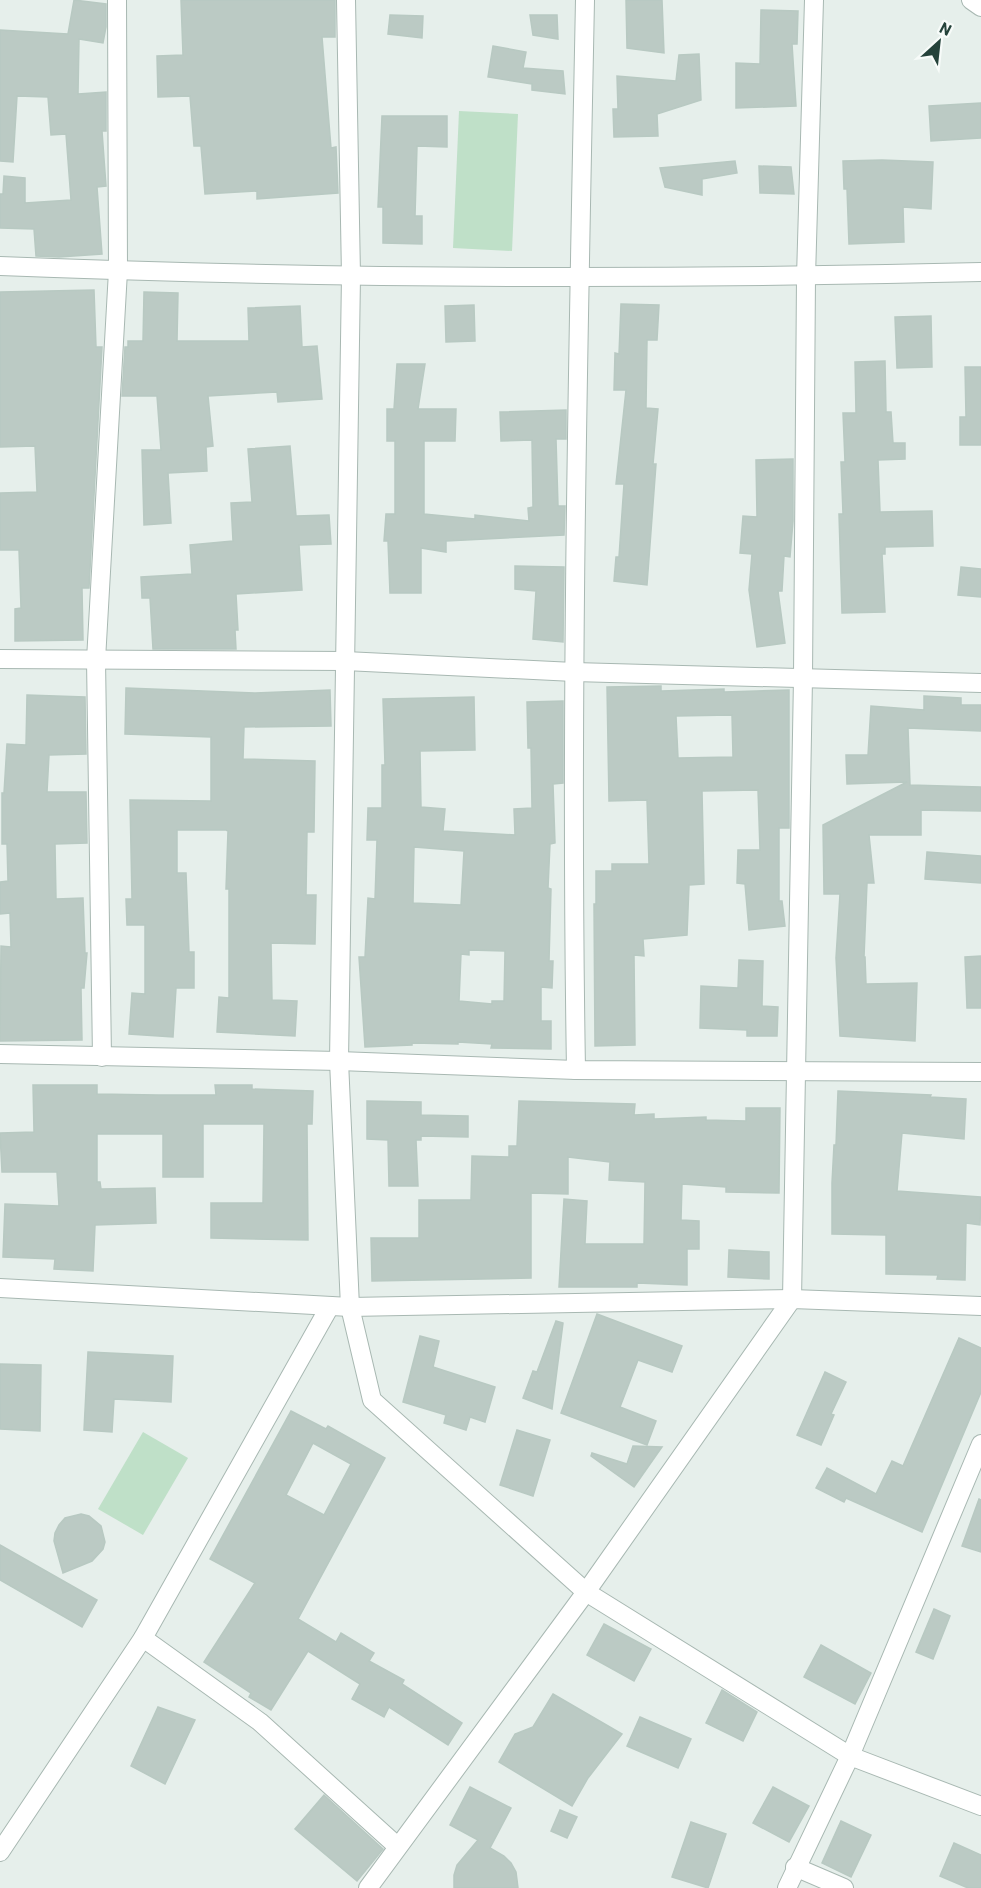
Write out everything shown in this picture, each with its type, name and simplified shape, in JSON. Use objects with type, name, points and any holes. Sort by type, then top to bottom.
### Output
[{"type":"street","points":[[102,1057],[96,660],[118,271],[117,0]]},
{"type":"street","points":[[346,0],[351,276],[339,1060],[350,1307],[372,1400],[586,1592],[850,1756],[981,1806]]},
{"type":"street","points":[[576,1070],[573,889],[574,672],[585,0]]},
{"type":"street","points":[[368,1888],[586,1592],[792,1299],[804,678],[806,277],[814,0]]},
{"type":"street","points":[[971,0],[981,7]]},
{"type":"street","points":[[0,266],[351,276],[806,277],[981,272]]},
{"type":"street","points":[[0,659],[345,661],[574,672],[981,683]]},
{"type":"street","points":[[0,1054],[339,1060],[576,1070],[981,1072]]},
{"type":"street","points":[[0,1288],[350,1307],[792,1299],[981,1306]]},
{"type":"street","points":[[0,1852],[143,1638],[330,1306]]},
{"type":"street","points":[[787,1888],[795,1867],[850,1756],[981,1444]]},
{"type":"street","points":[[143,1638],[260,1722],[397,1846]]},
{"type":"street","points":[[795,1867],[844,1888]]},
{"type":"green space","points":[[459,111],[518,114],[512,251],[453,248]]},
{"type":"green space","points":[[143,1432],[188,1458],[143,1535],[98,1509]]},
{"type":"building","points":[[74,0],[106,4],[103,43],[79,39],[78,94],[106,92],[106,131],[102,131],[106,186],[97,187],[102,254],[36,256],[34,229],[0,228],[0,194],[3,194],[4,176],[25,178],[25,203],[71,200],[66,134],[51,135],[48,97],[17,96],[13,162],[0,161],[0,30],[68,34]]},
{"type":"building","points":[[181,0],[335,0],[335,37],[322,37],[331,148],[336,147],[338,193],[257,199],[257,191],[205,194],[201,146],[194,146],[190,96],[158,97],[157,56],[183,55]]},
{"type":"building","points":[[626,0],[662,0],[664,53],[627,48]]},
{"type":"building","points":[[761,10],[798,11],[797,44],[792,44],[796,106],[736,108],[736,63],[760,64]]},
{"type":"building","points":[[390,15],[423,16],[422,38],[388,34]]},
{"type":"building","points":[[530,15],[557,15],[558,39],[533,35]]},
{"type":"building","points":[[493,46],[526,52],[523,68],[563,71],[565,94],[532,90],[532,84],[488,77]]},
{"type":"building","points":[[699,54],[701,100],[657,114],[658,136],[614,137],[613,109],[618,109],[617,76],[676,81],[679,55]]},
{"type":"building","points":[[981,103],[981,138],[931,141],[929,106]]},
{"type":"building","points":[[382,116],[447,116],[447,147],[417,146],[415,216],[422,216],[422,244],[383,243],[383,207],[378,207]]},
{"type":"building","points":[[735,161],[737,173],[702,179],[702,195],[665,187],[660,168]]},
{"type":"building","points":[[843,161],[933,162],[931,209],[903,207],[904,242],[849,244],[847,189],[844,189]]},
{"type":"building","points":[[759,166],[791,167],[794,194],[760,193]]},
{"type":"building","points":[[94,290],[96,347],[102,347],[89,588],[82,588],[83,640],[15,641],[15,609],[21,608],[19,550],[0,550],[0,493],[37,492],[35,446],[0,447],[0,292]]},
{"type":"building","points":[[144,292],[178,293],[177,341],[249,341],[248,308],[300,306],[302,347],[317,346],[322,399],[278,402],[277,392],[208,396],[213,446],[206,447],[207,471],[168,473],[171,523],[144,525],[142,450],[161,450],[157,396],[122,396],[125,347],[128,347],[128,341],[143,341]]},
{"type":"building","points":[[621,304],[659,305],[657,340],[647,340],[646,408],[658,409],[647,585],[614,581],[616,557],[619,557],[624,484],[616,484],[626,390],[614,390],[615,353],[619,354]]},
{"type":"building","points":[[474,305],[475,341],[446,342],[445,306]]},
{"type":"building","points":[[931,316],[932,367],[897,368],[895,317]]},
{"type":"building","points":[[885,361],[886,412],[891,412],[893,443],[905,443],[905,459],[878,460],[880,512],[932,511],[933,546],[885,547],[885,554],[882,554],[885,612],[842,613],[839,514],[843,514],[841,462],[845,462],[843,413],[856,413],[855,362]]},
{"type":"building","points":[[397,364],[425,364],[418,409],[456,409],[455,441],[424,441],[424,514],[475,519],[475,515],[529,521],[528,508],[533,507],[532,440],[501,441],[500,412],[566,410],[566,439],[556,439],[558,506],[565,506],[564,535],[446,541],[446,552],[421,548],[421,593],[390,593],[388,541],[384,541],[386,514],[395,514],[395,441],[387,441],[387,409],[394,409]]},
{"type":"building","points":[[965,367],[981,367],[981,445],[960,445],[960,417],[966,417]]},
{"type":"building","points":[[290,446],[296,516],[329,515],[331,544],[299,545],[302,590],[236,594],[238,630],[235,630],[236,649],[153,649],[150,598],[142,598],[141,577],[192,574],[190,545],[233,541],[231,503],[252,502],[248,449]]},
{"type":"building","points":[[793,459],[793,521],[790,557],[784,556],[782,591],[778,591],[785,643],[757,647],[749,590],[752,554],[740,553],[743,516],[757,517],[756,460]]},
{"type":"building","points":[[515,566],[564,567],[563,642],[533,639],[536,591],[515,589]]},
{"type":"building","points":[[961,567],[981,569],[981,597],[958,595]]},
{"type":"building","points":[[661,686],[661,691],[789,690],[789,828],[779,828],[779,901],[782,901],[785,926],[749,930],[745,884],[737,883],[738,850],[760,850],[758,790],[702,791],[704,884],[689,885],[687,935],[643,939],[644,956],[634,955],[635,1045],[595,1046],[594,904],[596,904],[596,871],[612,871],[612,864],[649,864],[647,800],[609,801],[607,687]],"holes":[[[732,715],[733,757],[678,758],[676,716]]]},
{"type":"building","points":[[126,688],[255,693],[330,690],[331,726],[244,727],[243,759],[315,761],[314,832],[307,832],[306,895],[316,895],[315,944],[271,943],[272,1000],[297,1001],[295,1036],[217,1032],[219,997],[229,998],[229,889],[226,889],[228,831],[226,830],[177,830],[177,873],[186,873],[189,952],[194,952],[194,988],[176,988],[173,1037],[129,1034],[132,993],[145,994],[145,925],[127,925],[126,899],[132,899],[130,800],[211,801],[211,737],[125,734]]},
{"type":"building","points":[[27,695],[85,697],[86,754],[49,755],[47,792],[86,792],[87,843],[55,844],[56,899],[83,898],[85,953],[87,953],[84,988],[81,988],[82,1040],[0,1041],[1,946],[11,947],[10,913],[0,914],[0,882],[8,881],[7,844],[2,844],[2,793],[4,793],[7,744],[26,745]]},
{"type":"building","points":[[924,696],[961,698],[961,705],[981,705],[981,731],[908,728],[910,785],[981,787],[981,811],[921,810],[921,835],[869,835],[874,883],[867,883],[864,957],[866,984],[917,983],[915,1041],[840,1036],[836,958],[840,894],[824,894],[823,825],[907,782],[847,784],[846,755],[868,755],[871,706],[924,710]]},
{"type":"building","points":[[474,697],[475,750],[420,751],[421,807],[445,809],[443,831],[515,835],[514,809],[532,808],[531,748],[528,748],[527,702],[563,701],[563,783],[553,784],[555,843],[550,844],[548,888],[551,889],[549,961],[553,961],[552,988],[541,987],[541,1021],[551,1021],[551,1049],[491,1048],[492,1044],[458,1042],[458,1044],[412,1043],[412,1045],[365,1047],[359,957],[365,957],[368,898],[375,899],[377,840],[367,840],[368,808],[382,808],[382,765],[385,765],[383,699]],"holes":[[[414,847],[464,851],[461,905],[413,903]],[[469,950],[505,951],[504,1001],[492,1001],[492,1004],[459,1001],[461,954],[469,955]]]},
{"type":"building","points":[[927,852],[981,856],[981,883],[925,879]]},
{"type":"building","points":[[981,956],[981,1008],[967,1008],[965,957]]},
{"type":"building","points":[[739,960],[763,961],[762,1006],[778,1007],[777,1036],[747,1036],[747,1030],[700,1028],[701,986],[738,988]]},
{"type":"building","points":[[33,1085],[97,1085],[97,1094],[216,1095],[215,1085],[252,1085],[252,1089],[313,1091],[312,1124],[307,1124],[308,1240],[211,1238],[211,1203],[263,1203],[264,1124],[203,1124],[203,1177],[163,1177],[163,1134],[97,1134],[97,1182],[100,1182],[101,1189],[155,1188],[156,1223],[95,1225],[93,1271],[54,1269],[55,1259],[3,1257],[5,1204],[59,1206],[57,1172],[2,1172],[0,1133],[34,1132]]},
{"type":"building","points":[[838,1091],[931,1095],[930,1097],[966,1099],[964,1139],[902,1133],[897,1191],[981,1197],[980,1225],[966,1223],[965,1280],[937,1279],[938,1275],[886,1274],[886,1235],[832,1234],[832,1183]]},
{"type":"building","points":[[367,1101],[421,1102],[421,1115],[468,1116],[468,1137],[421,1136],[421,1140],[416,1140],[418,1186],[389,1186],[388,1140],[367,1139]]},
{"type":"building","points":[[519,1101],[635,1104],[634,1115],[654,1114],[654,1119],[706,1117],[706,1120],[746,1121],[746,1108],[780,1108],[779,1193],[726,1192],[726,1187],[682,1184],[681,1220],[699,1221],[699,1249],[687,1249],[687,1285],[637,1283],[637,1287],[559,1287],[564,1199],[587,1201],[585,1244],[644,1244],[645,1182],[609,1180],[610,1162],[568,1157],[568,1194],[531,1193],[531,1278],[372,1281],[371,1238],[419,1238],[419,1200],[471,1200],[472,1156],[509,1157],[509,1146],[517,1146]]},
{"type":"building","points":[[729,1250],[769,1252],[769,1279],[728,1277]]},
{"type":"building","points":[[597,1314],[682,1346],[672,1372],[638,1360],[620,1407],[656,1421],[647,1445],[561,1413]]},
{"type":"building","points":[[556,1321],[563,1323],[552,1409],[523,1398],[533,1371],[537,1372]]},
{"type":"building","points":[[420,1336],[439,1341],[433,1367],[495,1387],[485,1422],[470,1417],[466,1430],[444,1423],[446,1415],[403,1402]]},
{"type":"building","points":[[959,1338],[981,1348],[981,1392],[922,1532],[846,1498],[844,1502],[816,1488],[827,1468],[876,1494],[892,1461],[903,1466]]},
{"type":"building","points":[[88,1352],[173,1356],[171,1402],[114,1399],[112,1432],[84,1430]]},
{"type":"building","points":[[0,1364],[41,1365],[40,1431],[0,1429]]},
{"type":"building","points":[[825,1372],[846,1382],[831,1414],[834,1415],[821,1445],[797,1435]]},
{"type":"building","points":[[291,1411],[326,1429],[328,1426],[385,1458],[298,1619],[336,1642],[341,1633],[374,1653],[369,1661],[404,1680],[402,1684],[462,1723],[448,1745],[389,1707],[384,1717],[352,1699],[360,1684],[308,1651],[271,1710],[249,1697],[251,1693],[204,1662],[255,1583],[210,1559]],"holes":[[[313,1443],[351,1464],[324,1515],[286,1495]]]},
{"type":"building","points":[[517,1430],[550,1440],[533,1496],[500,1485]]},
{"type":"building","points":[[633,1446],[662,1447],[634,1487],[591,1456],[592,1453],[627,1464]]},
{"type":"building","points":[[979,1499],[981,1500],[981,1552],[962,1546]]},
{"type":"building","points":[[81,1514],[89,1516],[101,1526],[105,1542],[103,1549],[92,1561],[63,1573],[54,1541],[55,1533],[65,1518]]},
{"type":"building","points":[[0,1545],[97,1600],[82,1627],[0,1580]]},
{"type":"building","points":[[934,1609],[950,1616],[933,1659],[916,1652]]},
{"type":"building","points":[[604,1624],[651,1649],[634,1681],[587,1655]]},
{"type":"building","points":[[821,1645],[871,1673],[855,1704],[804,1677]]},
{"type":"building","points":[[722,1690],[757,1712],[743,1741],[706,1723]]},
{"type":"building","points":[[553,1694],[622,1734],[588,1778],[572,1806],[499,1762],[515,1734],[533,1727]]},
{"type":"building","points":[[158,1707],[195,1720],[165,1784],[131,1766]]},
{"type":"building","points":[[640,1717],[691,1739],[678,1768],[627,1746]]},
{"type":"building","points":[[470,1787],[511,1808],[490,1848],[511,1863],[516,1872],[518,1888],[454,1888],[457,1865],[478,1840],[450,1825]]},
{"type":"building","points":[[773,1787],[809,1806],[789,1842],[753,1823]]},
{"type":"building","points":[[324,1795],[383,1849],[357,1881],[295,1829]]},
{"type":"building","points":[[560,1810],[577,1817],[567,1838],[551,1831]]},
{"type":"building","points":[[841,1821],[871,1835],[851,1877],[822,1863]]},
{"type":"building","points":[[691,1822],[726,1834],[708,1888],[672,1877]]},
{"type":"building","points":[[954,1843],[981,1855],[981,1888],[968,1888],[940,1876]]}]
